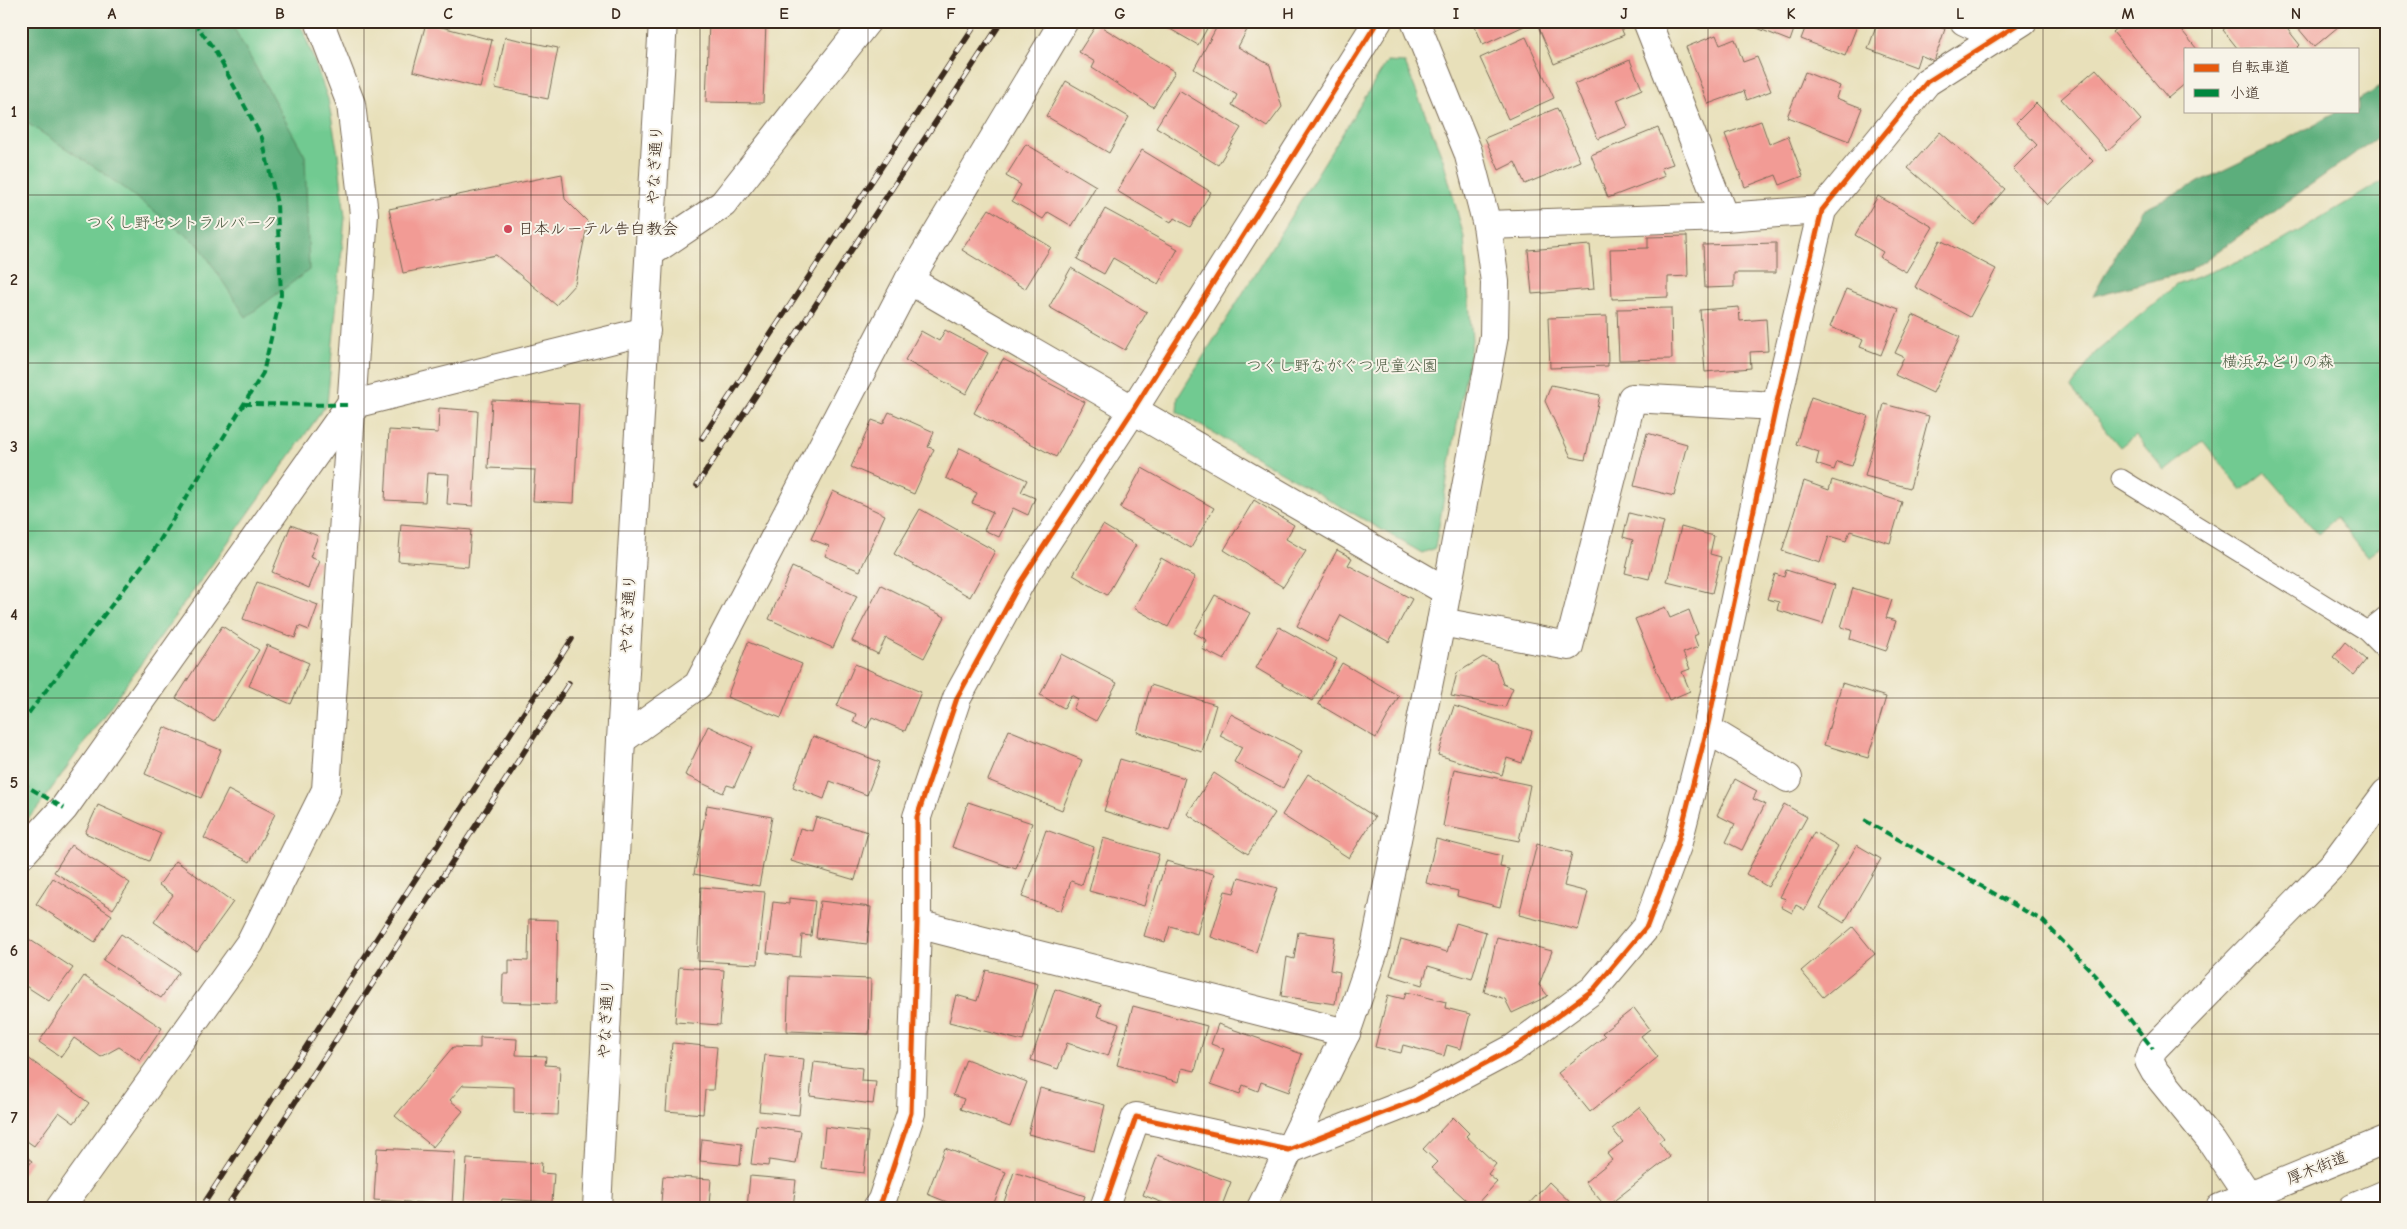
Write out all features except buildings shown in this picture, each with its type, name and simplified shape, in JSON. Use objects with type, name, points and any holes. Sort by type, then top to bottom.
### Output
[{"type":"main road","points":[[60,1208],[250,944],[326,790],[364,214],[350,104],[318,21]]},
{"type":"main road","name":"やなぎ通り","points":[[597,1208],[621,740],[663,21]]},
{"type":"main road","points":[[650,253],[723,204],[867,21]]},
{"type":"main road","points":[[621,740],[698,685],[909,280],[1064,21]]},
{"type":"main road","points":[[878,1208],[911,1113],[917,924],[917,817],[957,698],[1021,581],[1133,410],[1378,21]]},
{"type":"main road","points":[[1261,1208],[1346,1034],[1375,948],[1441,622],[1494,336],[1495,282],[1487,225],[1468,152],[1415,21]]},
{"type":"main road","points":[[1647,21],[1724,217]]},
{"type":"main road","points":[[1964,21],[1998,37]]},
{"type":"main road","points":[[1104,1208],[1136,1117],[1288,1150],[1416,1100],[1514,1048],[1594,989],[1648,926],[1677,846],[1707,729],[1776,406],[1822,210],[1928,82],[2023,21]]},
{"type":"main road","points":[[1487,225],[1724,217],[1822,210]]},
{"type":"main road","points":[[909,280],[1446,592]]},
{"type":"main road","points":[[21,855],[64,808],[350,405],[646,331]]},
{"type":"main road","points":[[1441,622],[1569,646],[1632,398],[1776,406]]},
{"type":"main road","points":[[1707,729],[1788,778]]},
{"type":"main road","points":[[2248,1196],[2212,1142],[2156,1072],[2150,1061],[2153,1049],[2332,866],[2386,793]]},
{"type":"main road","points":[[917,924],[1346,1034]]},
{"type":"main road","name":"厚木街道","points":[[2220,1208],[2386,1140]]},
{"type":"main road","points":[[2353,1208],[2386,1194]]},
{"type":"lane","points":[[2121,479],[2367,631],[2386,650]]},
{"type":"lane","points":[[2367,631],[2386,616]]},
{"type":"green space","name":"つくし野セントラルパーク","points":[[21,21],[296,21],[303,30],[328,99],[338,154],[345,217],[327,404],[37,809],[21,826]]},
{"type":"green space","points":[[21,21],[230,21],[305,156],[309,270],[246,317],[199,245],[102,172],[21,119]]},
{"type":"green space","name":"つくし野ながぐつ児童公園","points":[[1387,62],[1405,63],[1443,159],[1464,237],[1472,340],[1435,548],[1422,553],[1177,412],[1178,397]]},
{"type":"green space","points":[[2386,84],[2386,131],[2190,271],[2093,296],[2141,210],[2284,141],[2336,112],[2360,112],[2360,99]]},
{"type":"green space","name":"横浜みどりの森","points":[[2386,179],[2386,542],[2367,556],[2336,518],[2318,534],[2265,472],[2242,490],[2203,441],[2165,471],[2135,435],[2120,447],[2071,388],[2095,353],[2176,285],[2267,250]]},
{"type":"railway","points":[[702,438],[978,21]]},
{"type":"railway","points":[[697,485],[1002,21]]},
{"type":"railway","points":[[201,1208],[572,639]]},
{"type":"railway","points":[[226,1208],[569,683]]},
{"type":"marked path","points":[[21,723],[154,550],[263,373],[281,295],[277,204],[262,138],[214,49],[193,21]]},
{"type":"marked path","points":[[243,404],[350,405]]},
{"type":"marked path","points":[[21,783],[64,808]]},
{"type":"marked path","points":[[1864,820],[2043,921],[2097,977],[2153,1049]]},
{"type":"cycle path","points":[[877,1208],[882,1200],[911,1113],[917,924],[917,817],[957,698],[1021,581],[1133,410],[1378,21]]},
{"type":"cycle path","points":[[1104,1208],[1136,1117],[1288,1150],[1416,1100],[1514,1048],[1594,989],[1647,926],[1677,846],[1707,729],[1776,406],[1822,210],[1927,82],[2023,21]]},
{"type":"place","name":"日本ルーテル告白教会","points":[[508,229]]}]
